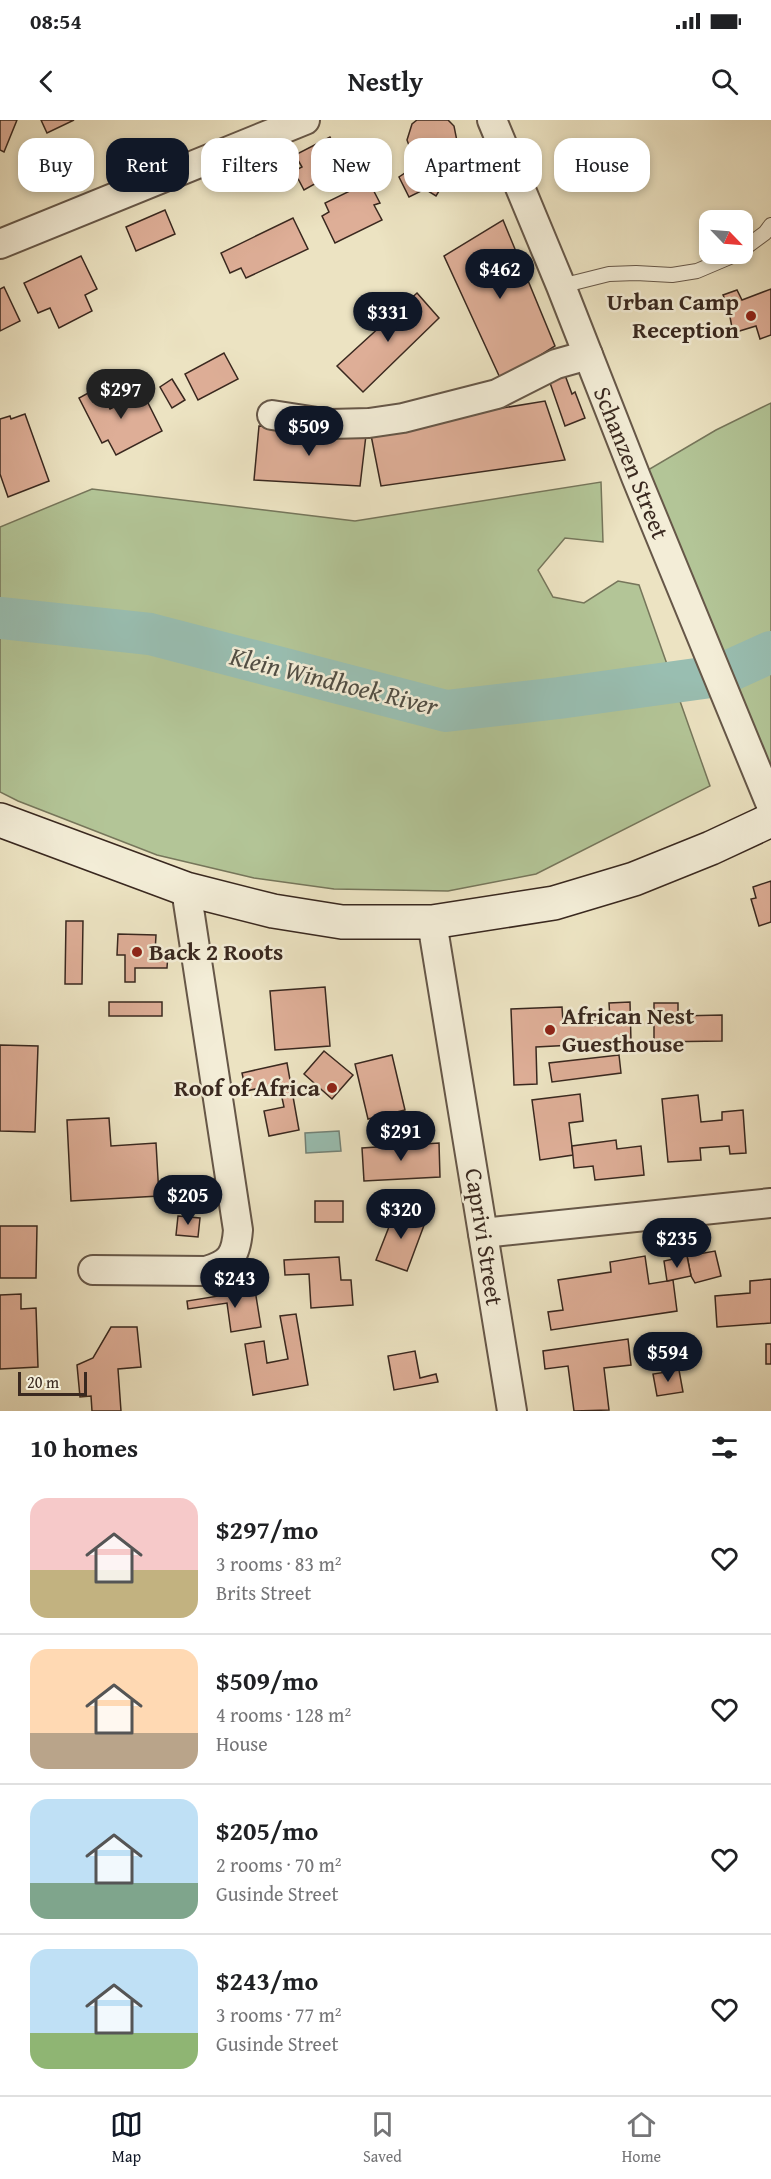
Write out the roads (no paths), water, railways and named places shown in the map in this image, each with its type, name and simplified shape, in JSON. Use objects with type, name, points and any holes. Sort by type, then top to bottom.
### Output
[{"type":"main road","points":[[0,820],[186,889],[273,910],[342,922],[432,922],[564,900],[634,879],[711,848],[771,820]]},
{"type":"street","points":[[0,244],[305,120]]},
{"type":"street","name":"Schanzen Street","points":[[492,120],[771,805]]},
{"type":"street","points":[[272,415],[330,424],[369,423],[403,418],[497,394],[556,364],[588,356]]},
{"type":"street","points":[[93,1270],[206,1271],[222,1266],[237,1248],[238,1230],[186,889]]},
{"type":"street","name":"Caprivi Street","points":[[432,922],[512,1411]]},
{"type":"street","points":[[483,1233],[771,1203]]},
{"type":"lane","points":[[753,242],[771,225]]},
{"type":"lane","points":[[561,286],[609,274],[672,275],[697,271],[713,264]]},
{"type":"water","points":[[339,1131],[341,1151],[306,1153],[305,1133]]},
{"type":"waterway","name":"Klein Windhoek River","points":[[0,618],[150,634],[446,711],[718,676],[771,652]]},
{"type":"place","name":"Urban Camp Reception","points":[[751,316]]},
{"type":"place","name":"Back 2 Roots","points":[[137,952]]},
{"type":"place","name":"African Nest Guesthouse","points":[[550,1030]]},
{"type":"place","name":"Roof of Africa","points":[[332,1088]]}]
